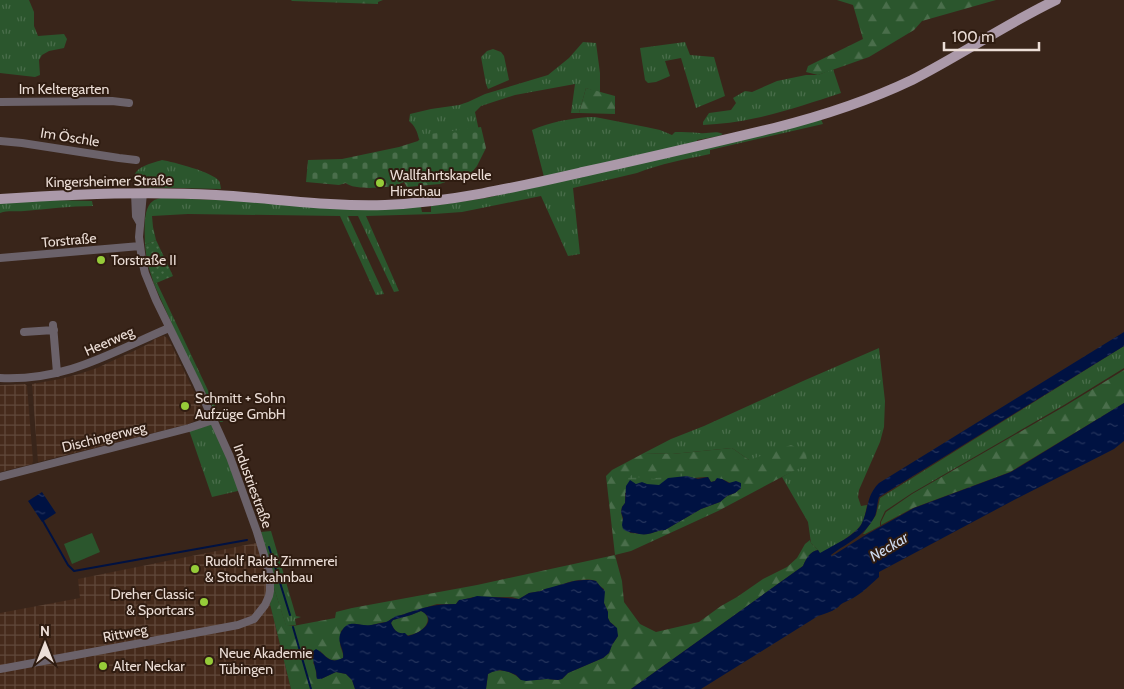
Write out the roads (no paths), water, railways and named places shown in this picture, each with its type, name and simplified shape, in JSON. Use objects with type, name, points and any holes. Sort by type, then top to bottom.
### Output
[{"type":"main road","name":"Kingersheimer Straße","points":[[0,199],[70,194],[139,193],[219,195],[314,203],[384,205],[433,201],[521,186],[817,117],[874,97],[928,72],[1056,0]]},
{"type":"street","name":"Im Keltergarten","points":[[0,102],[112,101],[129,103]]},
{"type":"street","name":"Im Öschle","points":[[0,141],[22,142],[136,160]]},
{"type":"street","name":"Industriestraße","points":[[139,193],[136,216],[140,223],[140,246],[147,281],[230,458],[270,575],[268,600],[254,620]]},
{"type":"street","name":"Torstraße","points":[[0,258],[140,246]]},
{"type":"street","points":[[24,332],[53,328],[57,373]]},
{"type":"street","name":"Heerweg","points":[[0,378],[28,378],[57,373],[99,360],[169,328]]},
{"type":"street","name":"Dischingerweg","points":[[0,477],[189,428],[213,420]]},
{"type":"street","name":"Rittweg","points":[[0,669],[230,627],[254,620]]},
{"type":"water","name":"Neckar","points":[[1124,332],[1124,346],[879,497],[875,516],[871,523],[855,539],[831,555],[914,508],[1011,472],[1124,403],[1124,441],[1114,449],[879,572],[879,577],[858,595],[832,611],[818,616],[701,689],[631,689],[803,566],[813,552],[818,550],[820,553],[855,532],[862,523],[870,497],[879,483]]},
{"type":"water","points":[[687,476],[698,479],[708,477],[711,482],[717,478],[729,483],[736,481],[741,483],[741,488],[720,502],[701,509],[665,530],[643,534],[628,532],[623,529],[621,512],[625,503],[626,486],[630,480],[636,484],[642,482],[659,485],[668,478]]},
{"type":"water","points":[[42,492],[56,513],[42,522],[28,501]]},
{"type":"water","points":[[574,581],[596,581],[605,591],[604,603],[608,612],[608,618],[617,628],[618,636],[609,653],[603,658],[568,673],[562,679],[526,681],[509,672],[500,670],[488,674],[486,689],[355,689],[352,680],[346,674],[336,672],[317,679],[312,652],[316,649],[331,660],[343,658],[339,637],[343,629],[349,624],[367,625],[384,622],[396,616],[420,609],[436,605],[456,604],[459,600],[477,596],[519,599],[529,593]],"holes":[[[421,611],[428,618],[426,626],[413,635],[408,636],[405,633],[396,631],[391,623],[393,620]]]},
{"type":"waterway","points":[[43,521],[68,565],[74,571],[247,540]]},
{"type":"waterway","points":[[269,547],[290,615]]},
{"type":"waterway","points":[[293,627],[311,689]]},
{"type":"place","name":"Wallfahrtskapelle Hirschau","points":[[380,183]]},
{"type":"place","name":"Torstraße II","points":[[101,260]]},
{"type":"place","name":"Schmitt + Sohn Aufzüge GmbH","points":[[185,406]]},
{"type":"place","name":"Rudolf Raidt Zimmerei & Stocherkahnbau","points":[[195,569]]},
{"type":"place","name":"Dreher Classic & Sportcars","points":[[204,602]]},
{"type":"place","name":"Neue Akademie Tübingen","points":[[209,661]]},
{"type":"place","name":"Alter Neckar","points":[[103,666]]}]
